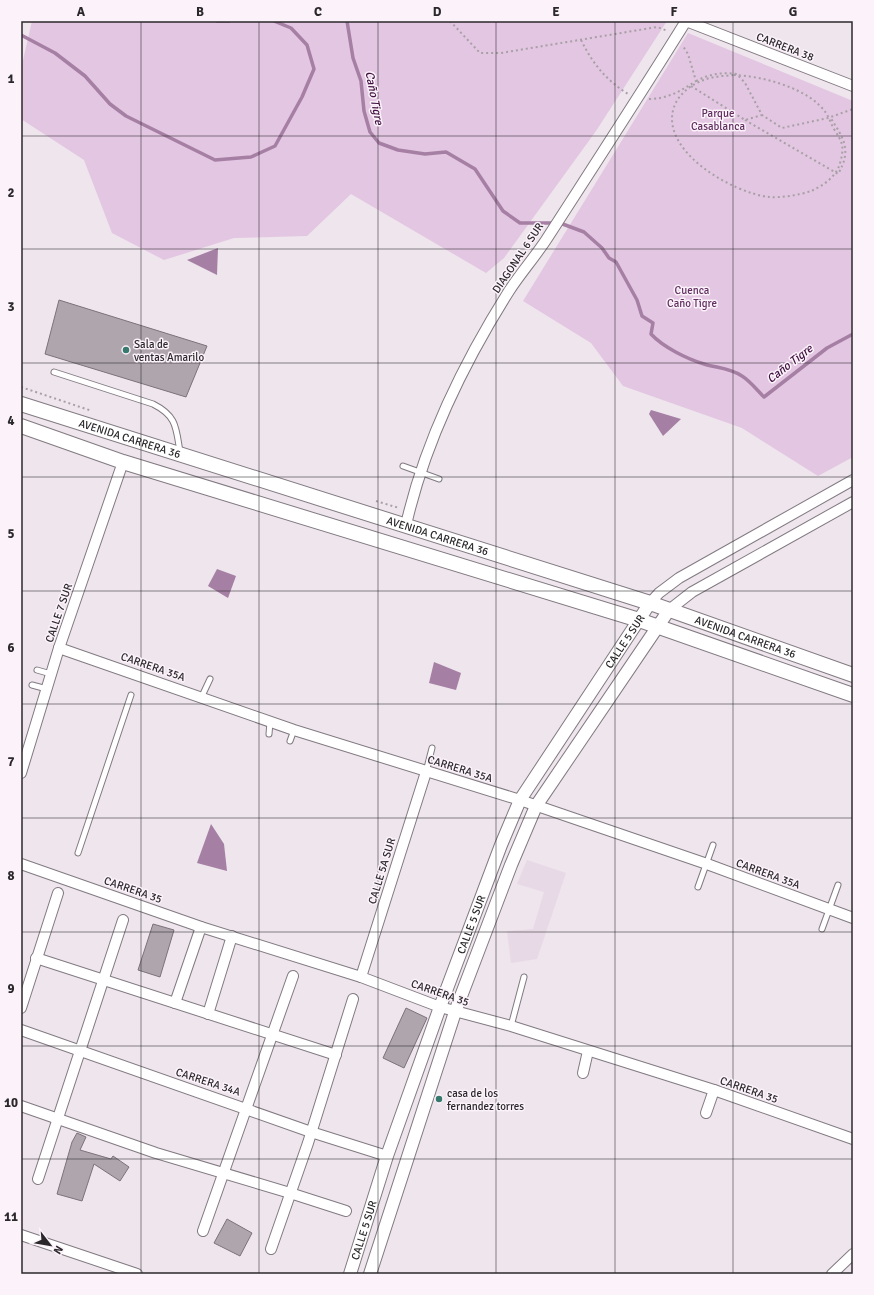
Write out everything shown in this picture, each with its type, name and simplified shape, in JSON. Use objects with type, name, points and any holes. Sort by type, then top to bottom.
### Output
[{"type":"main road","name":"AVENIDA CARRERA 36","points":[[21,404],[650,603],[850,672]]},
{"type":"main road","name":"AVENIDA CARRERA 36","points":[[21,426],[123,462],[639,620],[853,694]]},
{"type":"street","name":"DIAGONAL 6 SUR","points":[[406,525],[421,473],[448,401],[471,353],[509,291],[545,241],[686,21]]},
{"type":"street","name":"CARRERA 38","points":[[686,21],[853,86]]},
{"type":"street","name":"CALLE 7 SUR","points":[[21,773],[59,648],[123,462]]},
{"type":"street","points":[[650,603],[659,593],[679,578],[853,480]]},
{"type":"street","points":[[669,610],[692,592],[853,502]]},
{"type":"street","name":"CALLE 5 SUR","points":[[350,1274],[387,1156],[440,1007],[501,845],[520,800],[650,603]]},
{"type":"street","name":"CALLE 5 SUR","points":[[370,1274],[455,1012],[510,865],[536,806],[669,610]]},
{"type":"street","name":"CARRERA 35A","points":[[59,648],[202,696],[294,730],[520,800],[707,864],[853,918]]},
{"type":"street","name":"CALLE 5A SUR","points":[[361,977],[426,772]]},
{"type":"street","name":"CARRERA 35","points":[[21,864],[201,927],[361,977],[455,1012],[511,1026],[714,1090],[853,1139]]},
{"type":"street","points":[[21,1008],[58,893]]},
{"type":"street","points":[[38,1179],[81,1051],[122,920]]},
{"type":"street","points":[[175,1003],[201,927]]},
{"type":"street","points":[[208,1014],[232,936]]},
{"type":"street","points":[[36,958],[336,1055]]},
{"type":"street","points":[[203,1231],[293,976]]},
{"type":"street","points":[[271,1249],[311,1132],[353,998]]},
{"type":"street","name":"CARRERA 34A","points":[[21,1030],[311,1132],[387,1156]]},
{"type":"street","points":[[583,1073],[588,1051]]},
{"type":"street","points":[[706,1113],[714,1090]]},
{"type":"street","points":[[21,1106],[156,1154],[224,1173],[346,1211]]},
{"type":"street","points":[[21,1235],[137,1274]]},
{"type":"street","points":[[832,1274],[853,1254]]},
{"type":"lane","points":[[54,372],[153,404],[167,411],[176,426],[181,455]]},
{"type":"lane","points":[[403,466],[439,479]]},
{"type":"lane","points":[[37,670],[51,674]]},
{"type":"lane","points":[[202,696],[210,679]]},
{"type":"lane","points":[[32,685],[46,689]]},
{"type":"lane","points":[[78,852],[131,696]]},
{"type":"lane","points":[[269,734],[270,722]]},
{"type":"lane","points":[[290,741],[294,730]]},
{"type":"lane","points":[[426,772],[432,748]]},
{"type":"lane","points":[[698,887],[713,845]]},
{"type":"lane","points":[[822,929],[838,885]]},
{"type":"lane","points":[[511,1026],[524,977]]},
{"type":"path","points":[[450,21],[480,53],[501,53],[657,27],[677,35],[688,54],[696,81]]},
{"type":"path","points":[[581,40],[591,60],[611,83],[636,99],[659,99],[677,93],[704,80],[738,75]]},
{"type":"path","points":[[691,86],[745,120],[835,172],[838,174],[846,161],[845,140],[829,118],[820,106],[799,91],[768,80],[727,72],[706,76],[696,81],[691,86],[676,101],[672,114],[671,126],[682,148],[714,176],[770,197],[802,194],[815,189],[826,182],[835,172],[840,165],[842,153],[841,139],[829,118]]},
{"type":"path","points":[[738,75],[745,83],[762,115],[782,128],[829,118],[853,109]]},
{"type":"path","points":[[745,120],[762,115]]},
{"type":"shaded area","points":[[218,248],[217,275],[187,260]]},
{"type":"shaded area","points":[[651,410],[681,419],[663,436],[649,414]]},
{"type":"shaded area","points":[[217,569],[236,576],[228,598],[208,586]]},
{"type":"shaded area","points":[[434,662],[461,673],[456,690],[429,683]]},
{"type":"shaded area","points":[[211,824],[224,844],[227,871],[197,863]]},
{"type":"shaded area","points":[[527,860],[566,873],[537,959],[511,963],[507,931],[533,929],[544,892],[517,884]]},
{"type":"green space","points":[[32,21],[667,21],[596,131],[504,258],[486,273],[351,194],[307,236],[234,238],[164,260],[112,233],[84,160],[21,119],[21,69]]},
{"type":"green space","name":"Cuenca Caño Tigre","points":[[688,33],[853,101],[853,457],[818,476],[742,428],[623,386],[591,343],[523,301]]},
{"type":"building","name":"Sala de ventas Amarilo","points":[[59,300],[207,346],[186,397],[45,354]]},
{"type":"building","points":[[153,924],[174,930],[160,977],[138,970]]},
{"type":"building","points":[[406,1008],[427,1018],[404,1068],[383,1058]]},
{"type":"building","points":[[77,1133],[86,1137],[80,1150],[111,1159],[113,1156],[129,1167],[120,1181],[94,1164],[82,1201],[57,1194],[72,1142]]},
{"type":"building","points":[[227,1219],[252,1233],[240,1256],[214,1243]]},
{"type":"waterway","name":"Caño Tigre","points":[[217,21],[229,21]]},
{"type":"waterway","name":"Caño Tigre","points":[[21,35],[55,53],[85,76],[110,104],[126,116],[215,160],[251,157],[275,146],[302,97],[314,69],[307,45],[291,28],[274,21]]},
{"type":"waterway","name":"Caño Tigre","points":[[347,21],[353,58],[361,81],[364,111],[370,132],[379,143],[398,150],[425,154],[446,152],[475,169],[503,211],[520,223],[560,223],[584,232],[602,248],[609,258],[616,262],[637,300],[642,316],[653,323],[651,334],[669,348],[697,362],[737,373],[748,380],[764,397],[827,348],[853,334]]},
{"type":"place","name":"Sala de ventas Amarilo","points":[[126,350]]},
{"type":"place","name":"casa de los fernandez torres","points":[[439,1099]]},
{"type":"park label","name":"Parque Casablanca","points":[[718,119]]}]
